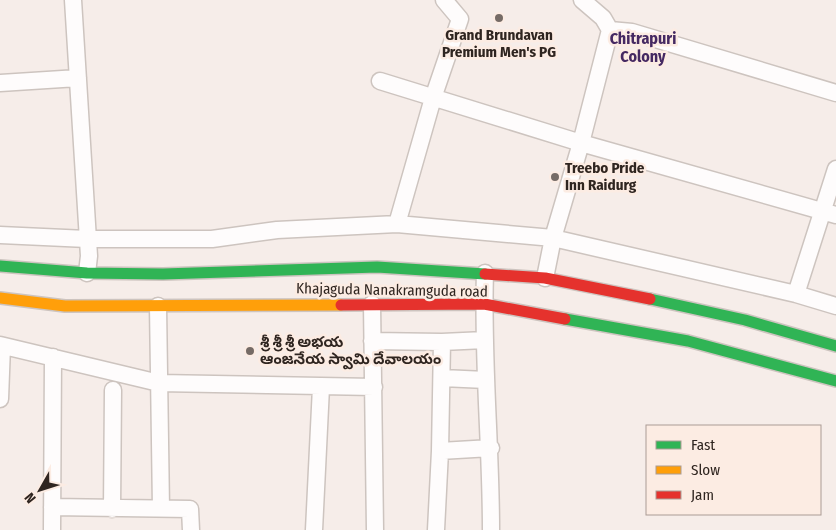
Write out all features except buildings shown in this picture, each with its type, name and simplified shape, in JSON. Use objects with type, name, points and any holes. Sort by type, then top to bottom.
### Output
[{"type":"main road","name":"Khajaguda Nanakramguda road","points":[[0,266],[87,273],[163,274],[377,267],[545,278],[592,286],[746,320],[836,346]]},
{"type":"main road","name":"Khajaguda Nanakramguda road","points":[[0,298],[65,306],[484,304],[688,341],[836,381]]},
{"type":"street","points":[[73,0],[87,239],[87,273]]},
{"type":"street","points":[[397,224],[434,98],[460,19],[444,0]]},
{"type":"street","points":[[545,278],[553,238],[581,144],[610,30],[603,18],[582,0]]},
{"type":"street","points":[[610,30],[632,32],[836,93]]},
{"type":"street","points":[[0,83],[78,78]]},
{"type":"street","points":[[380,81],[581,144],[829,213]]},
{"type":"street","points":[[796,294],[829,213],[836,169]]},
{"type":"street","points":[[0,234],[87,239],[212,239],[277,230],[397,224],[553,238],[796,294],[836,306]]},
{"type":"street","points":[[485,273],[486,380],[491,448],[492,530]]},
{"type":"street","points":[[372,304],[375,530]]},
{"type":"street","points":[[158,306],[161,509]]},
{"type":"street","points":[[372,341],[442,342],[485,340]]},
{"type":"street","points":[[436,530],[442,342]]},
{"type":"street","points":[[0,398],[1,346],[159,383],[374,387]]},
{"type":"street","points":[[52,530],[53,358]]},
{"type":"street","points":[[442,378],[486,380]]},
{"type":"street","points":[[314,530],[321,387]]},
{"type":"street","points":[[112,509],[113,390]]},
{"type":"street","points":[[440,450],[491,448]]},
{"type":"street","points":[[52,507],[190,509],[191,530]]},
{"type":"traffic: fast","points":[[0,266],[87,273],[163,274],[377,267],[485,274]]},
{"type":"traffic: fast","points":[[650,299],[745,320],[836,346]]},
{"type":"traffic: fast","points":[[565,319],[688,341],[836,381]]},
{"type":"traffic: slow","points":[[0,298],[65,306],[341,305]]},
{"type":"traffic: jam","points":[[485,274],[545,278],[650,299]]},
{"type":"traffic: jam","points":[[341,305],[484,304],[565,319]]},
{"type":"place","name":"Grand Brundavan Premium Men's PG","points":[[499,18]]},
{"type":"place","name":"Treebo Pride Inn Raidurg","points":[[555,177]]},
{"type":"place","name":"శ్రీ శ్రీ శ్రీ అభయ ఆంజనేయ స్వామి దేవాలయం","points":[[250,351]]},
{"type":"district","name":"Chitrapuri Colony","points":[[643,47]]}]
